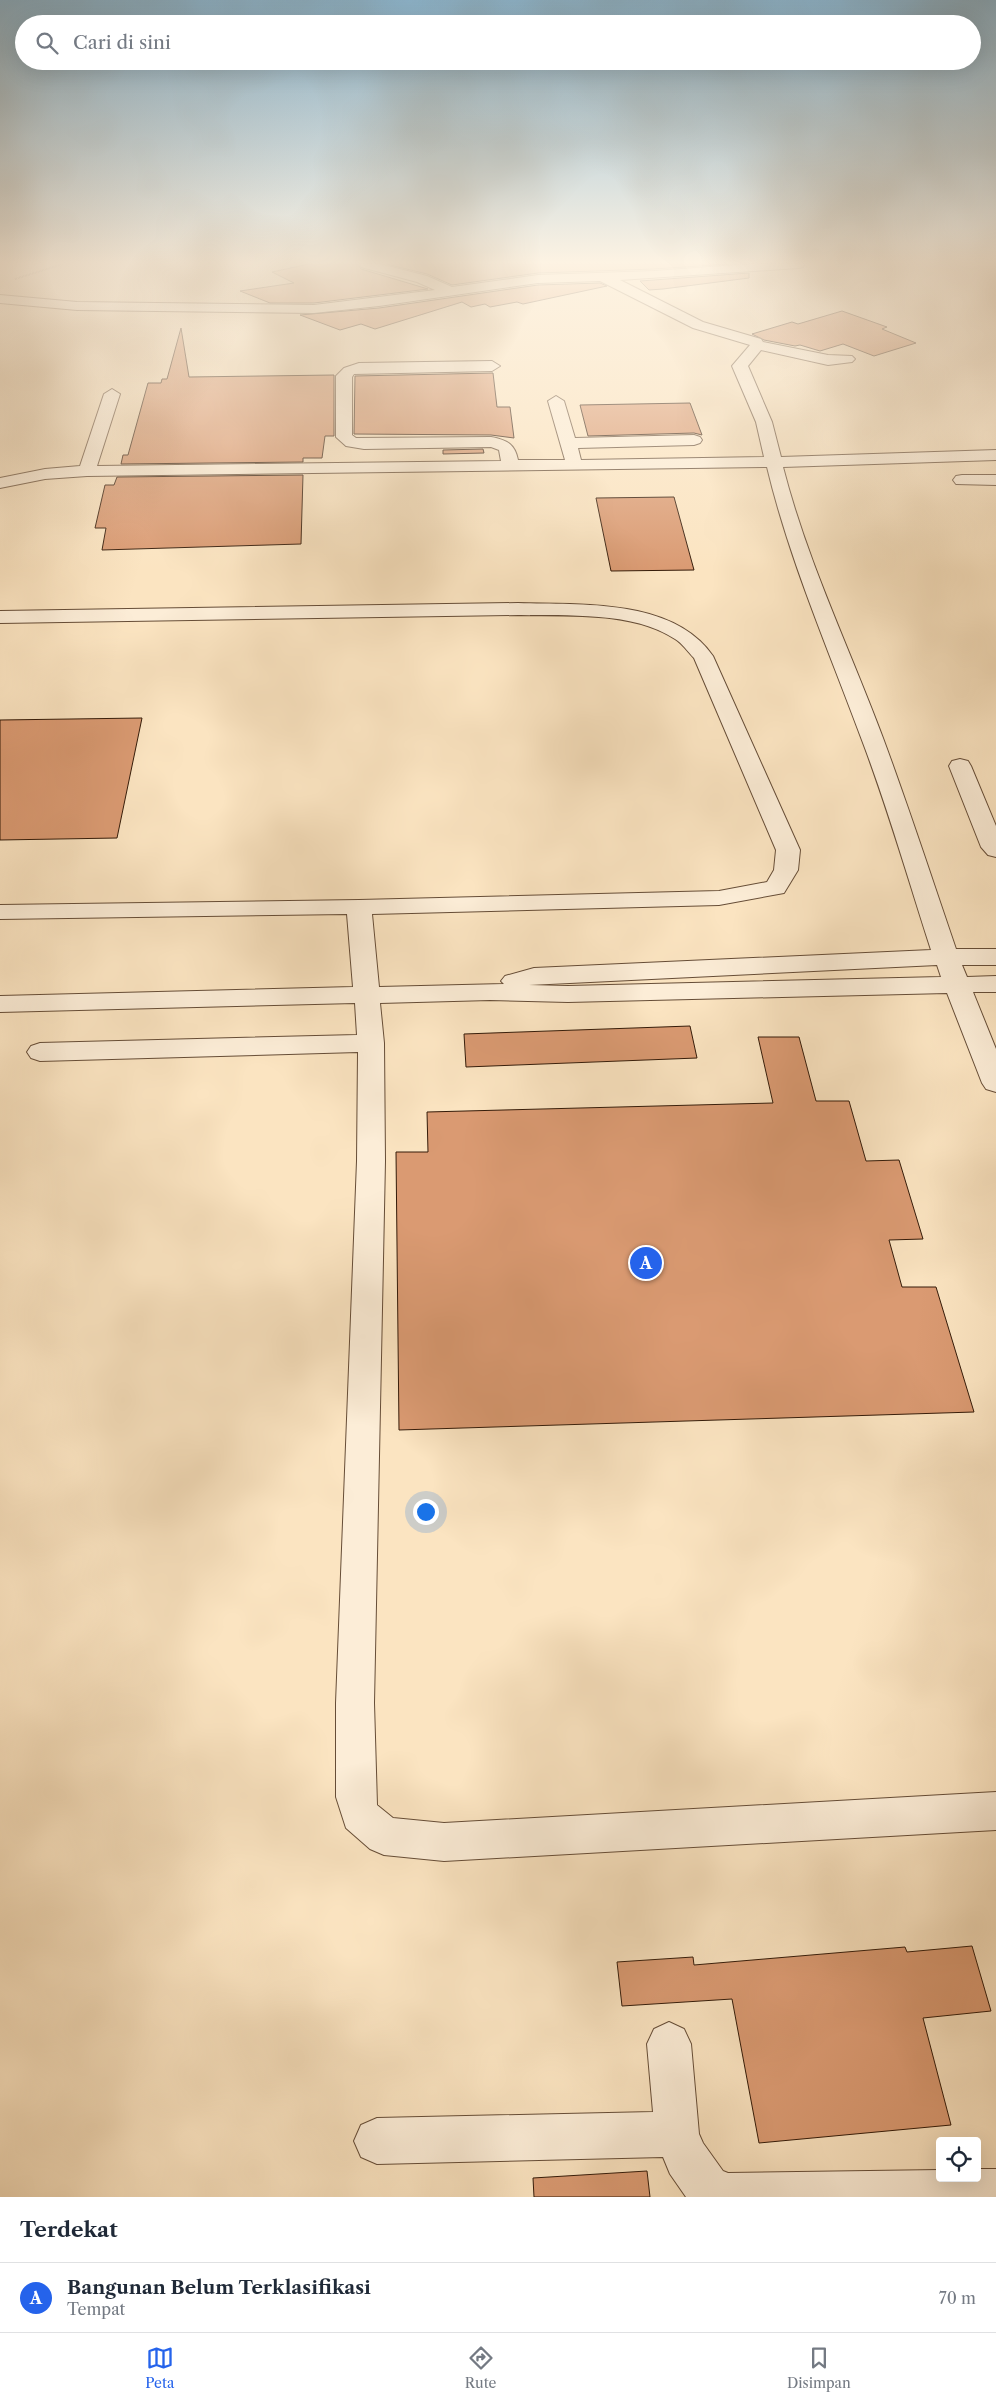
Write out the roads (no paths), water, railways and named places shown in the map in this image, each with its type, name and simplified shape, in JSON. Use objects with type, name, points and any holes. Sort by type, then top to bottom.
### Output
[{"type":"street","points":[[457,367],[359,368],[349,371],[344,376],[344,437],[352,443],[364,444],[491,442],[503,444],[508,448],[510,464]]},
{"type":"street","points":[[740,367],[764,422],[776,462],[786,507],[814,592],[872,737],[946,957],[996,1083]]},
{"type":"street","points":[[87,471],[112,394]]},
{"type":"street","points":[[556,401],[574,464]]},
{"type":"street","points":[[567,443],[694,440]]},
{"type":"street","points":[[0,484],[45,474],[87,471],[776,462],[996,455]]},
{"type":"street","points":[[962,480],[996,480]]},
{"type":"street","points":[[0,617],[518,608],[603,612],[650,620],[684,635],[703,656],[788,850],[786,870],[776,888],[719,898],[359,907],[0,912]]},
{"type":"street","points":[[960,766],[993,847],[996,850]]},
{"type":"street","points":[[359,907],[371,1043],[371,1160],[355,1703],[356,1797],[360,1815],[384,1836],[444,1842],[996,1811]]},
{"type":"street","points":[[490,992],[510,982],[534,976],[946,957],[996,957]]},
{"type":"street","points":[[0,1004],[490,992],[568,994],[996,984]]},
{"type":"street","points":[[40,1052],[371,1043]]},
{"type":"street","points":[[669,2044],[677,2134],[686,2158],[707,2187],[728,2196],[996,2192]]},
{"type":"street","points":[[377,2141],[677,2134]]},
{"type":"place","name":"Bangunan Belum Terklasifikasi","points":[[646,1263]]}]
